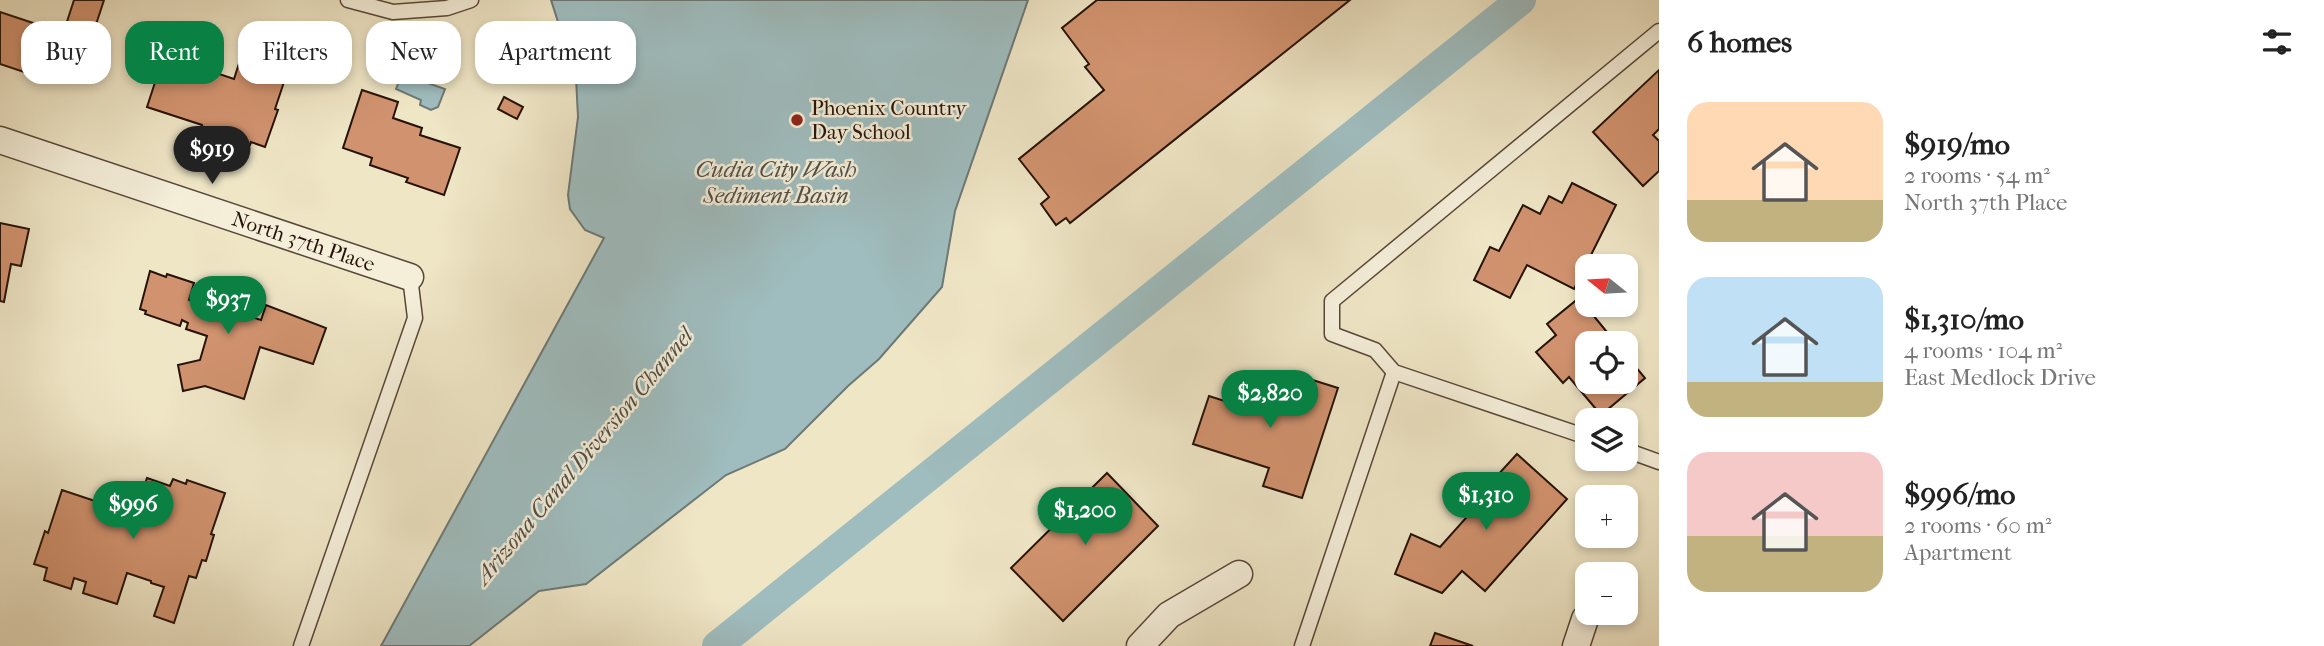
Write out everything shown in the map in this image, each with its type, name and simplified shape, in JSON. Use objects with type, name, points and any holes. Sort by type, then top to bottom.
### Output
[{"type":"street","name":"North 37th Place","points":[[0,140],[410,277]]},
{"type":"street","points":[[1140,646],[1169,615],[1238,574]]},
{"type":"street","points":[[1576,646],[1583,625]]},
{"type":"lane","points":[[348,0],[393,12],[447,8],[471,0]]},
{"type":"lane","points":[[1575,433],[1394,372],[1375,350],[1332,334],[1332,301],[1659,31]]},
{"type":"lane","points":[[301,646],[415,318],[410,277]]},
{"type":"lane","points":[[1303,646],[1394,372]]},
{"type":"lane","points":[[1638,454],[1659,462]]},
{"type":"water","name":"Cudia City Wash Sediment Basin","points":[[551,0],[1028,0],[955,211],[942,287],[879,359],[785,449],[726,475],[586,584],[539,591],[469,646],[381,646],[604,238],[585,230],[570,209],[568,195],[578,117],[576,84],[636,84],[636,21],[558,21]]},
{"type":"water","points":[[398,84],[431,84],[445,89],[438,107],[431,110],[420,105],[421,100],[396,89]]},
{"type":"building","points":[[74,0],[104,0],[97,21],[67,21]]},
{"type":"building","points":[[1097,0],[1350,0],[1070,223],[1066,218],[1056,225],[1041,204],[1049,197],[1019,159],[1104,90],[1085,67],[1089,64],[1062,28]]},
{"type":"building","points":[[0,12],[27,21],[21,21],[21,71],[0,64]]},
{"type":"building","points":[[238,66],[238,84],[283,84],[275,109],[278,110],[265,147],[251,142],[250,145],[201,128],[202,125],[147,107],[154,84],[224,84],[224,76],[234,79]]},
{"type":"building","points":[[1659,70],[1659,129],[1653,135],[1659,141],[1659,171],[1643,186],[1593,132]]},
{"type":"building","points":[[362,90],[398,102],[393,118],[422,128],[420,135],[460,148],[444,195],[406,182],[408,178],[370,165],[372,158],[343,148]]},
{"type":"building","points":[[504,97],[523,107],[517,119],[498,109]]},
{"type":"building","points":[[1572,183],[1616,205],[1592,254],[1575,254],[1574,289],[1527,265],[1510,298],[1474,280],[1490,247],[1499,251],[1523,205],[1540,214],[1549,196],[1562,203]]},
{"type":"building","points":[[0,223],[29,229],[21,266],[11,264],[4,302],[0,301]]},
{"type":"building","points":[[150,271],[194,283],[189,300],[219,311],[220,307],[261,320],[266,305],[326,328],[313,364],[260,347],[244,399],[205,386],[183,391],[178,365],[200,360],[207,336],[186,329],[188,323],[182,320],[180,326],[145,314],[146,311],[140,309]]},
{"type":"building","points":[[1575,301],[1575,317],[1595,317],[1606,331],[1575,331],[1575,384],[1569,377],[1563,383],[1536,352],[1556,335],[1547,324]]},
{"type":"building","points":[[1638,370],[1645,378],[1638,384]]},
{"type":"building","points":[[1243,375],[1283,388],[1278,402],[1293,407],[1303,377],[1338,388],[1302,498],[1263,486],[1269,468],[1193,444],[1209,396],[1234,404]]},
{"type":"building","points":[[1583,394],[1626,394],[1609,408],[1595,408]]},
{"type":"building","points":[[1517,454],[1567,499],[1485,591],[1462,571],[1442,593],[1395,574],[1411,534],[1440,547],[1490,491],[1495,478]]},
{"type":"building","points":[[1107,473],[1158,526],[1063,621],[1011,568]]},
{"type":"building","points":[[147,478],[170,486],[173,479],[186,484],[187,480],[225,493],[211,534],[214,535],[206,561],[202,560],[196,578],[189,576],[174,623],[154,616],[164,587],[151,581],[127,573],[117,604],[83,593],[86,582],[74,578],[71,589],[44,580],[47,568],[34,564],[45,531],[48,533],[62,490],[122,510],[128,493],[140,498]]},
{"type":"building","points":[[1435,633],[1473,646],[1430,646]]},
{"type":"waterway","points":[[717,646],[1521,0]]},
{"type":"place","name":"Phoenix Country Day School","points":[[797,120]]},
{"type":"water label","name":"Arizona Canal Diversion Channel","points":[[584,456]]}]
